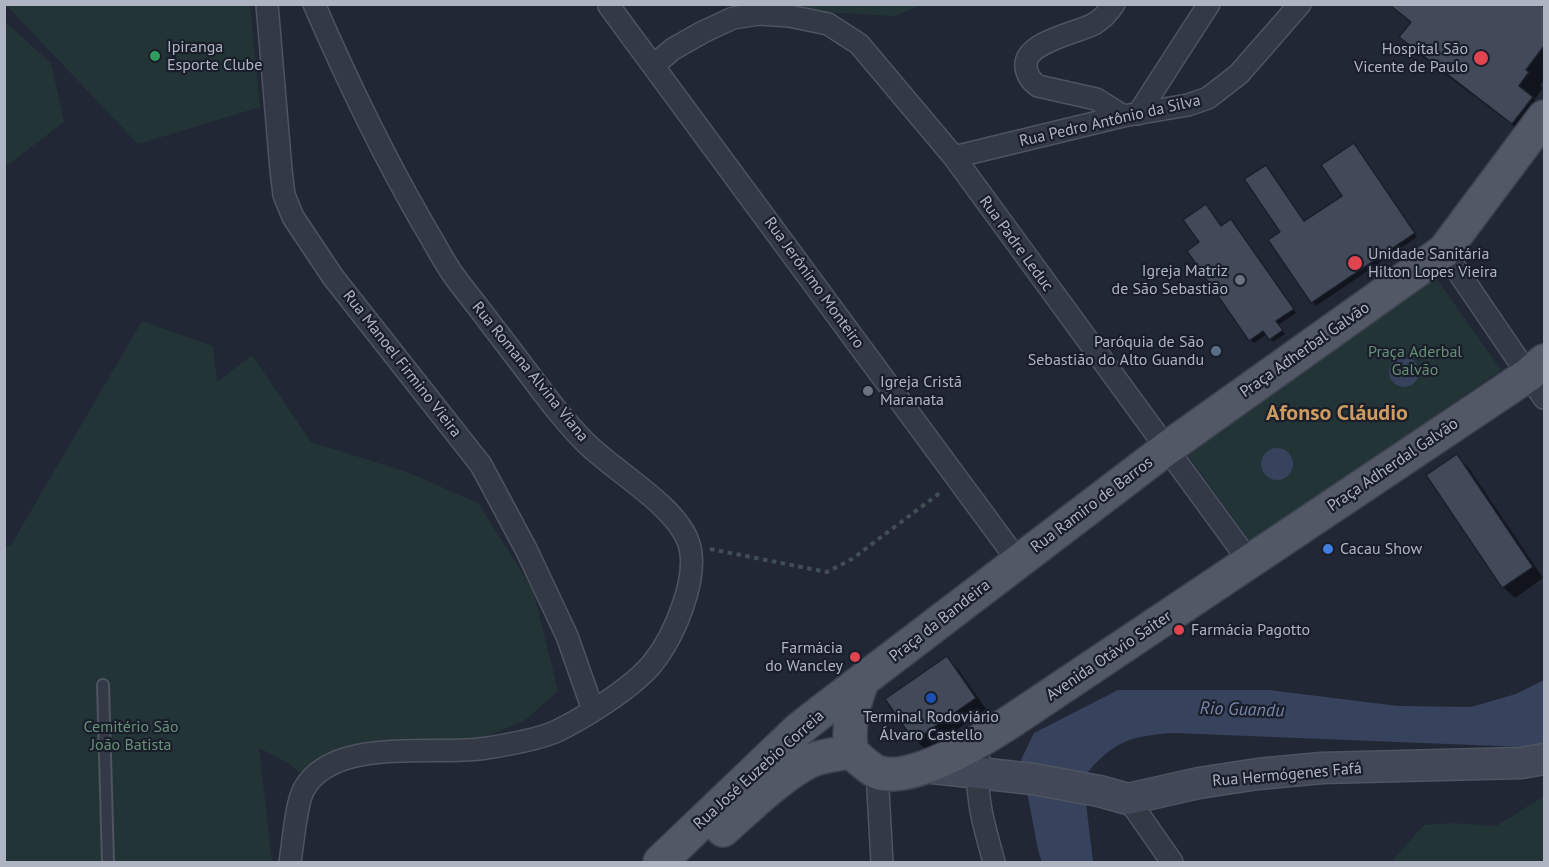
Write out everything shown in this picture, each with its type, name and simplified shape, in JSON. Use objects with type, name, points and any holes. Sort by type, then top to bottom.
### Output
[{"type":"main road","name":"Praça Adherbal Galvão","points":[[1166,449],[1444,251],[1545,117]]},
{"type":"main road","name":"Praça Adherdal Galvão","points":[[1249,561],[1539,378]]},
{"type":"main road","name":"Rua Ramiro de Barros","points":[[1018,561],[1166,449]]},
{"type":"main road","name":"Praça da Bandeira","points":[[862,682],[1018,561]]},
{"type":"main road","name":"Avenida Otávio Saiter","points":[[976,754],[1249,561]]},
{"type":"main road","points":[[862,682],[850,716],[848,731],[851,752],[877,772],[902,774],[976,754]]},
{"type":"main road","name":"Rua José Euzebio Correia","points":[[660,862],[798,730],[862,682]]},
{"type":"main road","name":"Rua José Euzebio Correia","points":[[689,862],[785,778],[811,761],[851,752]]},
{"type":"street","name":"Rua Manoel Firmino Vieira","points":[[267,4],[284,195],[293,217],[333,277],[481,465],[527,551],[567,636],[593,710]]},
{"type":"street","name":"Rua Romana Alvina Viana","points":[[314,4],[356,100],[394,174],[452,273],[557,410],[584,441],[663,508],[685,534],[690,544]]},
{"type":"street","points":[[1114,4],[1109,12],[1095,23],[1041,45],[1028,58],[1026,68],[1031,82],[1038,86],[1096,99],[1131,115],[1209,4]]},
{"type":"street","name":"Rua Pedro Antônio da Silva","points":[[954,157],[1131,115],[1188,105],[1208,98],[1239,75],[1300,4]]},
{"type":"street","name":"Rua Jerônimo Monteiro","points":[[609,6],[654,64],[1018,561]]},
{"type":"street","name":"Rua Padre Leduc","points":[[654,64],[703,32],[733,18],[759,14],[789,16],[828,24],[859,44],[954,157],[1166,449]]},
{"type":"street","name":"Praça Adherdal Galvão","points":[[1444,251],[1539,378]]},
{"type":"street","points":[[1166,449],[1249,561]]},
{"type":"street","points":[[290,862],[298,808],[304,788],[317,773],[331,764],[345,758],[382,753],[486,748],[553,732],[593,710],[641,677],[661,653],[674,628],[688,591],[690,544]]},
{"type":"street","points":[[976,754],[983,820],[994,862]]},
{"type":"street","name":"Rua Hermógenes Fafá","points":[[976,754],[1033,779],[1099,791],[1128,799],[1199,783],[1269,773],[1322,768],[1521,763],[1545,759]]},
{"type":"street","points":[[877,772],[882,862]]},
{"type":"street","points":[[1128,799],[1172,862]]},
{"type":"lane","points":[[103,685],[108,862]]},
{"type":"path","points":[[690,544],[827,572],[852,559],[959,479]]},
{"type":"green space","name":"Ipiranga Esporte Clube","points":[[6,5],[250,5],[260,107],[138,144]]},
{"type":"green space","points":[[786,5],[921,5],[895,16],[820,12]]},
{"type":"green space","points":[[4,21],[51,63],[64,122],[5,167]]},
{"type":"green space","name":"Praça Aderbal Galvão","points":[[1436,278],[1501,370],[1251,543],[1187,454]]},
{"type":"green space","name":"Cemitério São João Batista","points":[[142,321],[213,346],[217,382],[252,355],[311,442],[407,472],[478,503],[533,590],[558,691],[524,721],[454,750],[392,757],[306,778],[288,763],[259,748],[272,862],[5,862],[5,546],[11,545]]},
{"type":"green space","points":[[1541,798],[1544,799],[1544,862],[1393,862],[1424,825],[1453,823],[1496,826]]},
{"type":"water","points":[[1404,357],[1414,362],[1419,372],[1414,382],[1404,387],[1394,382],[1389,372],[1394,362]]},
{"type":"water","points":[[1277,448],[1289,452],[1293,464],[1289,476],[1277,480],[1265,476],[1261,464],[1265,452]]},
{"type":"water","name":"Rio Guandu","points":[[1544,680],[1544,745],[1522,747],[1174,733],[1133,739],[1122,743],[1103,756],[1083,778],[1093,862],[1042,862],[1021,760],[1034,733],[1118,690],[1269,690],[1398,706],[1471,707],[1516,694]]},
{"type":"building","name":"Hospital São Vicente de Paulo","points":[[1392,4],[1540,4],[1544,7],[1544,46],[1526,70],[1529,72],[1519,86],[1533,97],[1512,124],[1399,37],[1411,22],[1391,6]]},
{"type":"building","points":[[1354,143],[1415,233],[1311,303],[1268,240],[1280,232],[1244,179],[1266,165],[1304,221],[1342,196],[1321,165]]},
{"type":"building","name":"Igreja Matriz de São Sebastião","points":[[1206,204],[1221,226],[1231,219],[1294,309],[1276,321],[1283,330],[1269,340],[1263,331],[1249,341],[1187,251],[1199,242],[1183,220]]},
{"type":"building","points":[[1457,454],[1533,567],[1502,588],[1426,475]]},
{"type":"building","name":"Terminal Rodoviário Álvaro Castello","points":[[947,656],[976,698],[914,741],[885,699]]},
{"type":"place","name":"Ipiranga Esporte Clube","points":[[155,56]]},
{"type":"place","name":"Hospital São Vicente de Paulo","points":[[1481,58]]},
{"type":"place","name":"Unidade Sanitária Hilton Lopes Vieira","points":[[1355,263]]},
{"type":"place","name":"Igreja Matriz de São Sebastião","points":[[1240,280]]},
{"type":"place","name":"Paróquia de São Sebastião do Alto Guandu","points":[[1216,351]]},
{"type":"place","name":"Igreja Cristã Maranata","points":[[868,391]]},
{"type":"place","name":"Cacau Show","points":[[1328,549]]},
{"type":"place","name":"Farmácia Pagotto","points":[[1179,630]]},
{"type":"place","name":"Farmácia do Wancley","points":[[855,657]]},
{"type":"place","name":"Terminal Rodoviário Álvaro Castello","points":[[931,698]]},
{"type":"district","name":"Afonso Cláudio","points":[[1337,414]]}]
